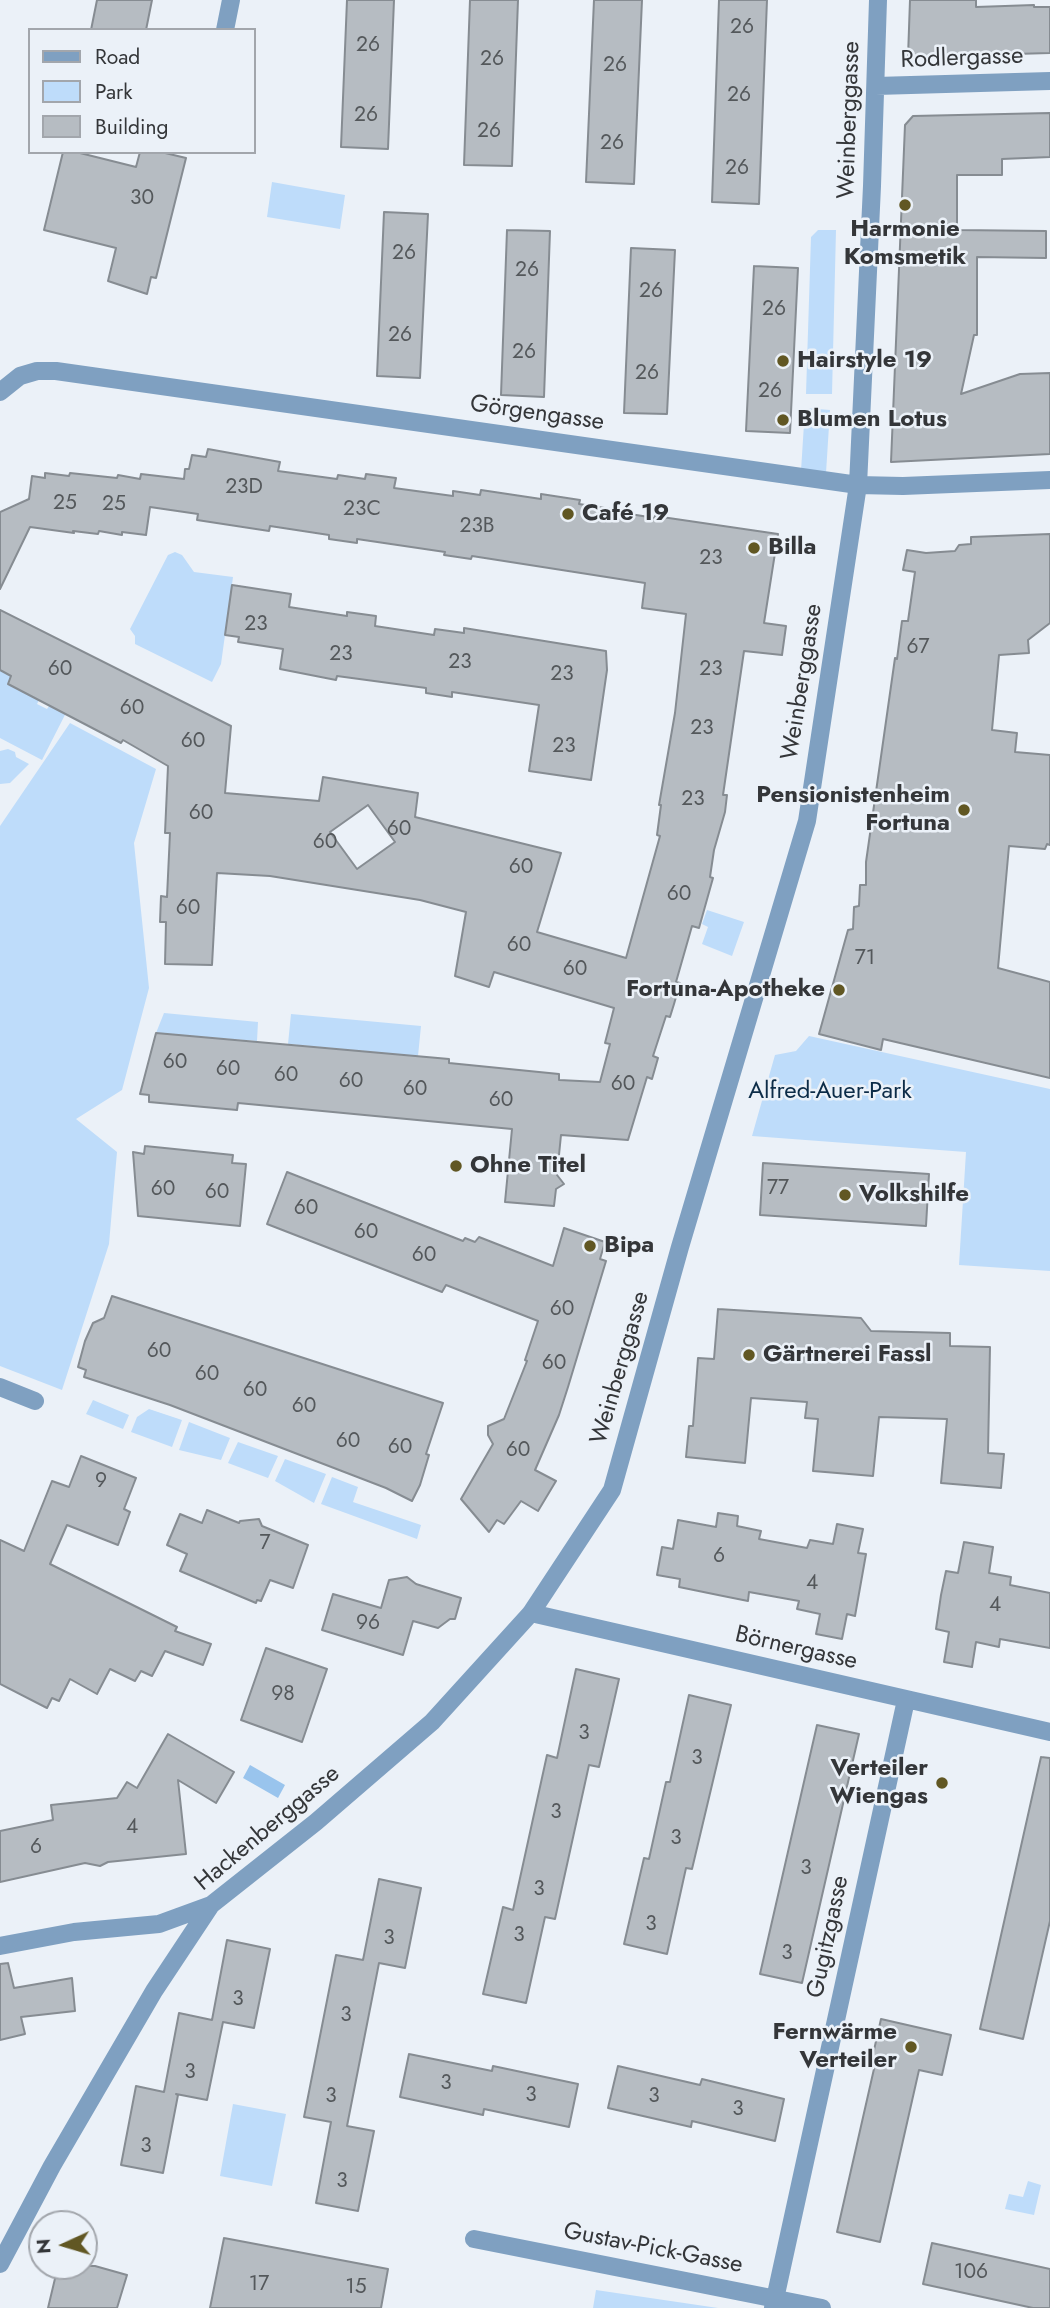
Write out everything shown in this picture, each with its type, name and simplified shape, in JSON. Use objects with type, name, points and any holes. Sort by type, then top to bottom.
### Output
[{"type":"street","points":[[225,28],[231,0]]},
{"type":"street","name":"Weinberggasse","points":[[531,1613],[612,1490],[680,1247],[807,821],[858,485],[878,0]]},
{"type":"street","name":"Rodlergasse","points":[[876,86],[1050,81]]},
{"type":"street","name":"Görgengasse","points":[[0,392],[20,376],[37,371],[56,371],[858,485],[903,486],[1050,480]]},
{"type":"street","points":[[0,1387],[35,1401]]},
{"type":"street","name":"Börnergasse","points":[[531,1613],[1050,1732]]},
{"type":"street","name":"Hackenberggasse","points":[[0,2264],[55,2160],[154,1991],[211,1905],[316,1822],[432,1721],[531,1613]]},
{"type":"street","name":"Gugitzgasse","points":[[775,2303],[906,1700]]},
{"type":"street","points":[[0,1946],[74,1932],[159,1924],[211,1905]]},
{"type":"street","name":"Gustav-Pick-Gasse","points":[[474,2239],[775,2303],[822,2308]]},
{"type":"green space","points":[[272,182],[345,195],[340,229],[267,217]]},
{"type":"green space","points":[[818,230],[836,230],[832,394],[806,394],[811,237]]},
{"type":"green space","points":[[805,408],[830,410],[826,473],[801,471]]},
{"type":"green space","points":[[175,552],[182,555],[194,572],[233,577],[221,664],[212,682],[135,644],[135,636],[130,629],[168,555]]},
{"type":"green space","points":[[0,670],[11,676],[8,684],[41,696],[37,704],[47,709],[52,702],[70,705],[42,760],[0,738]]},
{"type":"green space","points":[[70,723],[156,769],[134,843],[149,988],[122,1090],[76,1119],[117,1152],[109,1244],[62,1390],[0,1366],[0,826]]},
{"type":"green space","points":[[8,749],[29,764],[10,783],[0,784],[0,751]]},
{"type":"green space","points":[[707,910],[744,922],[732,956],[702,944],[708,927],[702,924]]},
{"type":"green space","points":[[164,1013],[258,1022],[257,1041],[156,1033]]},
{"type":"green space","points":[[291,1014],[421,1026],[418,1056],[288,1044]]},
{"type":"green space","name":"Alfred-Auer-Park","points":[[809,1036],[1050,1089],[1050,1271],[959,1265],[966,1152],[752,1136],[775,1055],[796,1051]]},
{"type":"green space","points":[[93,1400],[129,1415],[123,1429],[86,1414]]},
{"type":"green space","points":[[149,1409],[182,1420],[172,1447],[131,1432],[137,1417]]},
{"type":"green space","points":[[189,1422],[230,1438],[221,1460],[179,1450]]},
{"type":"green space","points":[[238,1442],[278,1456],[268,1478],[228,1463]]},
{"type":"green space","points":[[285,1459],[326,1474],[314,1503],[275,1481]]},
{"type":"green space","points":[[332,1477],[358,1487],[353,1502],[421,1525],[417,1539],[321,1504]]},
{"type":"green space","points":[[233,2104],[286,2114],[272,2186],[220,2176]]},
{"type":"green space","points":[[1028,2181],[1041,2185],[1034,2215],[1005,2209],[1009,2194],[1023,2197]]},
{"type":"green space","points":[[596,2290],[718,2308],[593,2308]]},
{"type":"shaded area","points":[[250,1765],[285,1785],[278,1798],[243,1778]]},
{"type":"building","points":[[97,0],[152,0],[146,28],[91,28]]},
{"type":"building","points":[[347,0],[394,0],[388,149],[341,147]]},
{"type":"building","points":[[470,0],[518,0],[512,166],[464,165]]},
{"type":"building","points":[[594,0],[642,0],[634,184],[586,182]]},
{"type":"building","points":[[719,0],[767,0],[759,204],[712,202]]},
{"type":"building","points":[[910,0],[976,0],[976,7],[1050,7],[1050,53],[908,57]]},
{"type":"building","points":[[1050,113],[1050,157],[1002,159],[1002,175],[957,175],[957,230],[1046,231],[1046,258],[977,257],[977,335],[974,335],[961,394],[1020,374],[1050,373],[1050,454],[891,462],[905,125],[913,116]]},
{"type":"building","points":[[63,154],[84,154],[136,167],[139,154],[169,154],[186,158],[156,278],[151,277],[147,294],[108,281],[116,248],[44,230]]},
{"type":"building","points":[[384,212],[428,214],[420,378],[377,376]]},
{"type":"building","points":[[507,230],[550,231],[544,397],[501,395]]},
{"type":"building","points":[[631,248],[675,250],[667,414],[624,413]]},
{"type":"building","points":[[754,266],[798,268],[790,433],[746,431]]},
{"type":"building","points":[[208,449],[280,462],[278,471],[337,479],[338,475],[365,479],[366,474],[396,478],[394,488],[453,496],[453,491],[480,495],[481,490],[541,499],[541,494],[580,500],[579,504],[611,511],[778,534],[764,623],[786,626],[782,655],[744,651],[723,795],[727,795],[725,812],[714,850],[710,877],[713,878],[699,928],[692,926],[676,982],[680,983],[674,1004],[670,1017],[666,1016],[653,1056],[658,1058],[652,1079],[647,1077],[628,1140],[561,1135],[557,1175],[564,1184],[556,1189],[554,1206],[505,1202],[512,1129],[238,1103],[237,1110],[149,1102],[149,1095],[140,1094],[156,1033],[449,1059],[449,1063],[559,1074],[559,1080],[600,1082],[610,1044],[605,1043],[614,1008],[494,972],[489,987],[455,976],[466,912],[420,900],[270,876],[217,873],[212,965],[165,964],[166,922],[160,922],[161,896],[167,897],[170,833],[165,833],[168,766],[123,740],[121,743],[8,684],[11,676],[0,670],[0,610],[231,726],[225,793],[319,801],[323,777],[418,793],[415,817],[561,853],[537,932],[626,958],[660,836],[657,835],[659,805],[675,713],[686,614],[642,608],[645,583],[472,556],[471,559],[444,555],[445,552],[357,539],[357,543],[329,539],[329,535],[270,526],[269,531],[197,520],[198,514],[150,507],[146,535],[99,531],[98,534],[73,531],[74,533],[30,527],[0,589],[0,512],[29,499],[32,476],[45,478],[45,473],[69,476],[70,473],[117,478],[118,475],[140,479],[141,474],[184,479],[185,469],[189,469],[192,455],[206,457]],"holes":[[[368,805],[395,842],[357,869],[330,832]]]},
{"type":"building","name":"Pensionistenheim Fortuna","points":[[1050,534],[1050,623],[1028,640],[1029,653],[999,655],[992,730],[1017,733],[1015,752],[1050,755],[1050,845],[1047,844],[1045,849],[1009,846],[998,968],[1050,982],[1050,1078],[883,1039],[881,1050],[819,1034],[848,930],[853,929],[854,907],[859,906],[860,885],[866,885],[866,862],[895,658],[897,659],[902,621],[908,621],[915,572],[903,570],[907,550],[926,553],[955,551],[959,545],[971,544],[971,537]]},
{"type":"building","points":[[232,585],[291,594],[289,607],[347,616],[347,612],[376,616],[375,626],[434,635],[435,629],[464,633],[464,628],[606,651],[607,670],[591,780],[529,771],[539,705],[452,692],[452,697],[426,693],[426,688],[337,676],[336,680],[280,669],[283,649],[238,642],[239,637],[225,635]]},
{"type":"building","points":[[145,1146],[233,1155],[232,1163],[246,1164],[240,1226],[138,1216],[133,1152],[144,1154]]},
{"type":"building","name":"Volkshilfe","points":[[763,1163],[929,1174],[926,1226],[760,1215]]},
{"type":"building","points":[[287,1172],[463,1241],[465,1238],[475,1242],[479,1237],[553,1266],[564,1228],[605,1242],[600,1259],[606,1261],[568,1387],[535,1470],[556,1481],[538,1511],[521,1501],[504,1524],[497,1520],[489,1532],[461,1499],[493,1444],[488,1435],[488,1426],[504,1419],[527,1361],[525,1360],[538,1321],[446,1285],[442,1292],[267,1224]]},
{"type":"building","points":[[112,1296],[443,1403],[426,1454],[429,1455],[420,1485],[412,1501],[386,1488],[170,1405],[84,1377],[86,1370],[78,1367],[85,1341],[93,1323],[104,1318]]},
{"type":"building","points":[[718,1309],[861,1318],[871,1331],[950,1333],[950,1346],[990,1347],[988,1453],[1004,1454],[1001,1488],[941,1483],[947,1419],[879,1417],[873,1476],[813,1471],[818,1419],[805,1418],[807,1402],[751,1398],[745,1463],[686,1457],[689,1426],[693,1426],[698,1358],[714,1359]]},
{"type":"building","points":[[81,1456],[136,1478],[124,1509],[130,1512],[118,1545],[67,1525],[50,1564],[177,1627],[175,1631],[211,1644],[203,1665],[165,1651],[152,1676],[141,1671],[135,1681],[110,1669],[97,1694],[70,1679],[59,1701],[52,1698],[47,1708],[0,1684],[0,1540],[24,1551],[52,1481],[69,1487]]},
{"type":"building","points":[[207,1510],[239,1523],[259,1519],[262,1526],[308,1545],[293,1588],[270,1580],[261,1601],[257,1600],[256,1603],[180,1571],[187,1554],[167,1545],[180,1514],[202,1523]]},
{"type":"building","points":[[718,1513],[738,1516],[737,1526],[761,1531],[759,1539],[807,1548],[810,1540],[833,1544],[837,1524],[863,1529],[858,1553],[866,1554],[855,1616],[847,1614],[842,1639],[816,1634],[820,1614],[797,1609],[799,1601],[749,1592],[748,1601],[679,1587],[680,1579],[657,1575],[662,1547],[673,1549],[678,1520],[716,1527]]},
{"type":"building","points":[[964,1542],[993,1547],[989,1573],[1011,1577],[1010,1585],[1050,1593],[1050,1648],[1000,1639],[999,1647],[976,1642],[972,1667],[944,1662],[949,1632],[936,1629],[941,1595],[946,1571],[958,1573]]},
{"type":"building","points":[[407,1577],[416,1584],[461,1598],[455,1619],[450,1619],[438,1628],[413,1621],[403,1655],[322,1630],[333,1594],[381,1608],[389,1580]]},
{"type":"building","points":[[266,1648],[327,1669],[302,1742],[241,1720]]},
{"type":"building","points":[[576,1669],[619,1679],[599,1767],[589,1765],[555,1919],[545,1917],[526,2003],[483,1994],[503,1907],[513,1910],[547,1755],[557,1758]]},
{"type":"building","points":[[689,1695],[731,1705],[692,1869],[686,1868],[667,1954],[624,1944],[644,1858],[649,1859],[666,1782],[670,1782]]},
{"type":"building","points":[[817,1725],[859,1734],[802,1983],[760,1974]]},
{"type":"building","points":[[168,1734],[234,1772],[216,1803],[178,1780],[186,1854],[108,1862],[100,1866],[85,1863],[0,1882],[0,1831],[53,1820],[51,1805],[117,1798],[127,1782],[137,1788]]},
{"type":"building","points":[[1041,1757],[1050,1758],[1050,1921],[1023,2039],[980,2029]]},
{"type":"building","points":[[379,1879],[421,1888],[405,1968],[379,1963],[347,2126],[374,2131],[358,2211],[316,2203],[331,2122],[304,2117],[336,1955],[363,1960]]},
{"type":"building","points":[[227,1940],[270,1949],[254,2028],[223,2022],[207,2100],[176,2094],[178,2095],[163,2173],[121,2165],[136,2086],[164,2092],[179,2013],[212,2020]]},
{"type":"building","points":[[8,1963],[14,1988],[72,1978],[75,2011],[21,2017],[25,2034],[0,2040],[0,1964]]},
{"type":"building","points":[[881,2019],[951,2035],[942,2075],[919,2070],[880,2242],[837,2232],[876,2060],[872,2059]]},
{"type":"building","points":[[409,2054],[492,2071],[493,2066],[578,2084],[569,2127],[484,2109],[483,2115],[400,2097]]},
{"type":"building","points":[[618,2066],[700,2085],[702,2079],[784,2099],[775,2141],[692,2121],[691,2127],[608,2108]]},
{"type":"building","points":[[224,2238],[388,2269],[381,2308],[210,2308]]},
{"type":"building","points":[[932,2243],[1050,2269],[1050,2308],[1033,2308],[923,2284]]},
{"type":"building","points":[[98,2267],[127,2275],[117,2308],[48,2308],[55,2280],[98,2280]]},
{"type":"place","name":"Harmonie Komsmetik","points":[[905,205]]},
{"type":"place","name":"Hairstyle 19","points":[[783,361]]},
{"type":"place","name":"Blumen Lotus","points":[[783,420]]},
{"type":"place","name":"Café 19","points":[[568,514]]},
{"type":"place","name":"Billa","points":[[754,548]]},
{"type":"place","name":"Pensionistenheim Fortuna","points":[[964,810]]},
{"type":"place","name":"Fortuna-Apotheke","points":[[839,990]]},
{"type":"place","name":"Ohne Titel","points":[[456,1166]]},
{"type":"place","name":"Volkshilfe","points":[[845,1195]]},
{"type":"place","name":"Bipa","points":[[590,1246]]},
{"type":"place","name":"Gärtnerei Fassl","points":[[749,1355]]},
{"type":"place","name":"Verteiler Wiengas","points":[[942,1783]]},
{"type":"place","name":"Fernwärme Verteiler","points":[[911,2047]]}]
